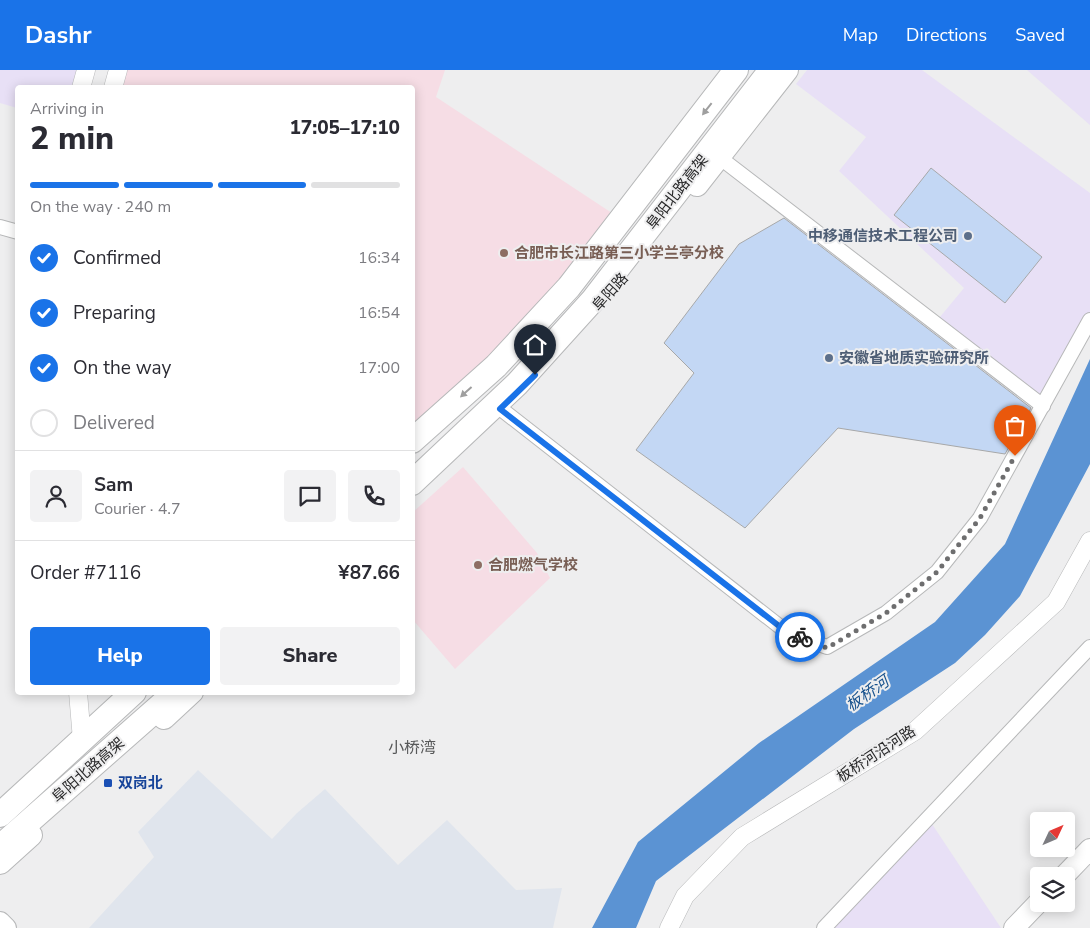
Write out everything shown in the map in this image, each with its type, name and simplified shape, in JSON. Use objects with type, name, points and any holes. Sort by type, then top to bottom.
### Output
[{"type":"highway","points":[[415,438],[496,366],[569,287],[736,70]]},
{"type":"highway","name":"阜阳北路高架","points":[[415,463],[486,398],[581,295],[758,70]]},
{"type":"highway","name":"阜阳北路高架","points":[[415,480],[516,384],[593,300],[771,70]]},
{"type":"highway","points":[[0,815],[131,695]]},
{"type":"highway","name":"阜阳北路高架","points":[[0,830],[153,695]]},
{"type":"highway","name":"阜阳北路高架","points":[[0,846],[173,695]]},
{"type":"main road","name":"阜阳路","points":[[415,491],[535,375],[634,265],[787,70]]},
{"type":"main road","points":[[0,863],[189,695]]},
{"type":"main road","points":[[1073,867],[1090,849]]},
{"type":"main road","points":[[1014,928],[1030,911]]},
{"type":"main road","points":[[0,922],[6,928]]},
{"type":"street","points":[[82,85],[86,70]]},
{"type":"street","points":[[114,85],[118,70]]},
{"type":"street","points":[[719,157],[1042,406]]},
{"type":"street","points":[[0,227],[15,231]]},
{"type":"street","points":[[500,409],[788,633],[827,648],[886,613],[937,572],[980,518],[1090,320]]},
{"type":"street","name":"板桥河沿河路","points":[[669,928],[685,896],[742,838],[914,731],[1056,602],[1090,541]]},
{"type":"street","points":[[824,928],[1090,647]]},
{"type":"street","points":[[78,695],[82,740]]},
{"type":"shaded area","points":[[0,70],[79,70],[75,85],[15,85],[15,107],[0,103]]},
{"type":"shaded area","name":"合肥市长江路第三小学兰亭分校","points":[[118,70],[445,70],[436,97],[621,219],[415,439],[415,85],[114,85]]},
{"type":"shaded area","points":[[807,70],[922,70],[1090,193],[1090,314],[1043,406],[935,323],[964,288],[839,171],[866,137],[796,84]]},
{"type":"shaded area","points":[[1027,70],[1090,70],[1090,125]]},
{"type":"shaded area","name":"合肥燃气学校","points":[[463,467],[537,553],[550,578],[455,669],[415,622],[415,510]]},
{"type":"shaded area","points":[[198,770],[272,839],[297,813],[325,789],[398,865],[447,820],[516,890],[562,888],[553,928],[89,928],[154,857],[138,832]]},
{"type":"shaded area","points":[[928,818],[1001,928],[824,928]]},
{"type":"water","name":"板桥河","points":[[1090,359],[1090,464],[1020,596],[985,635],[955,663],[854,729],[656,881],[636,928],[592,928],[638,842],[759,743],[935,622],[1005,544]]},
{"type":"building","name":"中移通信技术工程公司","points":[[931,168],[1042,257],[1005,303],[894,215]]},
{"type":"building","name":"安徽省地质实验研究所","points":[[784,218],[1031,408],[1005,454],[838,428],[745,528],[636,450],[694,373],[664,343],[739,244]]},
{"type":"way so far","points":[[800,637],[827,648],[886,613],[937,572],[980,518],[1015,456]]},
{"type":"place","name":"中移通信技术工程公司","points":[[968,236]]},
{"type":"place","name":"合肥市长江路第三小学兰亭分校","points":[[504,253]]},
{"type":"place","name":"安徽省地质实验研究所","points":[[829,358]]},
{"type":"place","name":"合肥燃气学校","points":[[478,565]]},
{"type":"place","name":"双岗北","points":[[108,783]]},
{"type":"district","name":"小桥湾","points":[[412,747]]},
{"type":"route","points":[[535,375],[500,409],[788,633],[800,637]]}]
